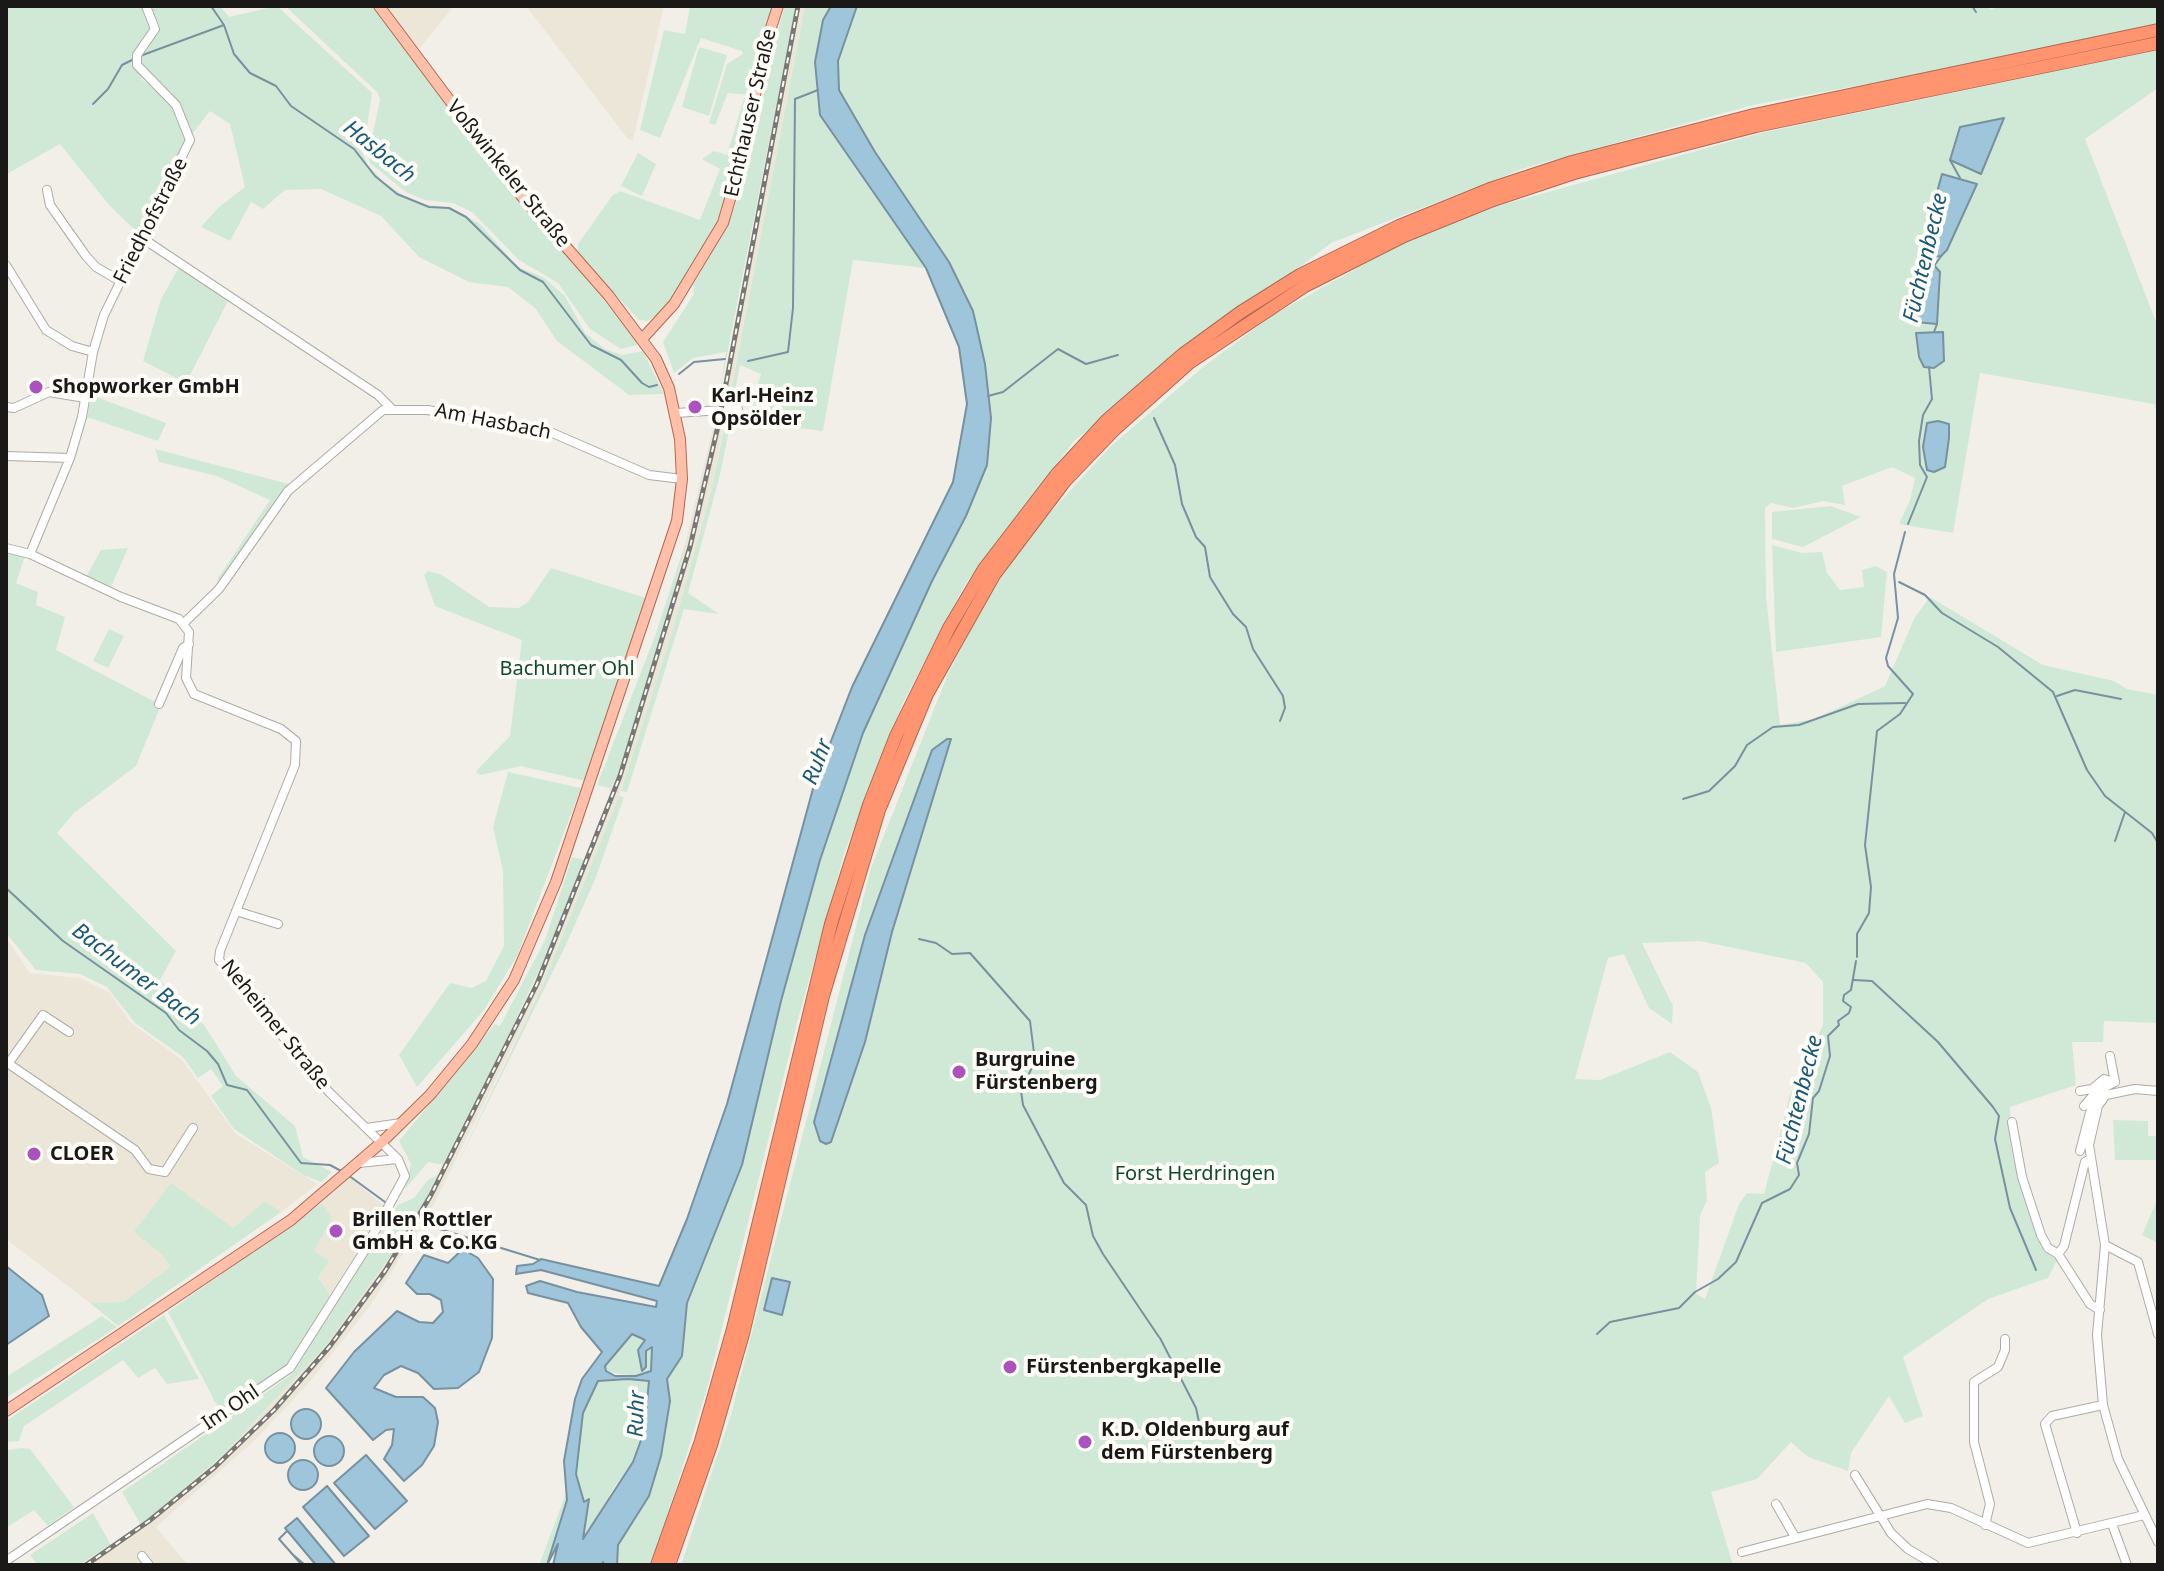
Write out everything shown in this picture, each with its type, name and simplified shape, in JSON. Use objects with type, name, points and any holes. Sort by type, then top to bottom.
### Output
[{"type":"highway","points":[[657,1565],[696,1455],[733,1329],[831,924],[891,749],[936,653],[984,569],[1057,474],[1107,420],[1182,355],[1300,275],[1399,226],[1490,189],[1599,154],[1754,115],[2158,30]]},
{"type":"highway","points":[[669,1565],[711,1445],[739,1348],[838,941],[891,781],[927,694],[994,575],[1065,481],[1115,429],[1189,363],[1305,286],[1404,236],[1493,200],[1574,173],[1756,126],[2158,43]]},
{"type":"main road","name":"Voßwinkeler Straße","points":[[379,6],[519,193],[643,338],[656,359]]},
{"type":"main road","name":"Echthauser Straße","points":[[643,338],[659,323],[693,275],[727,212],[754,113],[761,59],[778,6]]},
{"type":"main road","points":[[6,1411],[291,1220],[402,1123],[472,1044],[530,947],[556,882],[672,541],[682,479],[676,413],[656,359],[659,323]]},
{"type":"street","name":"Friedhofstraße","points":[[30,554],[70,458],[93,352],[120,281],[190,140],[176,105],[138,69],[137,55],[155,29],[146,6]]},
{"type":"street","points":[[47,190],[50,205],[86,256],[96,267],[120,281]]},
{"type":"street","points":[[6,548],[30,554],[184,623],[219,589],[288,491],[376,414],[391,408],[378,395],[142,238]]},
{"type":"street","points":[[6,265],[46,330],[57,339],[93,352]]},
{"type":"street","points":[[6,407],[14,408],[49,392],[85,398]]},
{"type":"street","name":"Am Hasbach","points":[[391,408],[428,410],[499,426],[548,431],[649,475],[682,479]]},
{"type":"street","points":[[676,413],[738,409]]},
{"type":"street","points":[[6,456],[70,458]]},
{"type":"street","name":"Neheimer Straße","points":[[184,623],[189,644],[186,678],[194,694],[281,729],[293,737],[297,745],[295,765],[220,951],[220,962],[329,1092],[398,1159]]},
{"type":"street","points":[[159,704],[183,648],[189,644]]},
{"type":"street","points":[[236,911],[278,924]]},
{"type":"street","points":[[69,1032],[43,1015],[7,1063],[135,1150],[149,1169],[165,1172],[193,1128]]},
{"type":"street","points":[[2110,1056],[2117,1086]]},
{"type":"street","points":[[2080,1091],[2092,1089],[2104,1079],[2117,1086]]},
{"type":"street","points":[[2117,1086],[2098,1106],[2089,1136],[2105,1245],[2097,1349],[2103,1405],[2118,1459],[2158,1542]]},
{"type":"street","points":[[2084,1106],[2101,1090],[2117,1086],[2158,1091]]},
{"type":"street","points":[[2080,1151],[2092,1105],[2101,1090]]},
{"type":"street","points":[[2012,1122],[2022,1177],[2041,1235],[2048,1248],[2058,1254],[2090,1304],[2100,1310]]},
{"type":"street","points":[[366,1128],[402,1123]]},
{"type":"street","points":[[359,1163],[374,1159],[398,1159]]},
{"type":"street","name":"Im Ohl","points":[[6,1561],[290,1368],[395,1196],[405,1176],[398,1159]]},
{"type":"street","points":[[2058,1254],[2064,1246],[2084,1165],[2090,1159]]},
{"type":"street","points":[[2105,1245],[2138,1262],[2158,1334]]},
{"type":"street","points":[[1985,1525],[1990,1504],[1974,1442],[1974,1382],[1998,1367],[2005,1350],[2005,1339]]},
{"type":"street","points":[[2077,1533],[2045,1424],[2052,1416],[2103,1405]]},
{"type":"street","points":[[1855,1475],[1880,1515],[1908,1549],[1935,1565]]},
{"type":"street","points":[[1776,1504],[1795,1537]]},
{"type":"street","points":[[1742,1552],[1933,1504],[1951,1508],[2028,1543],[2144,1515]]},
{"type":"street","points":[[2112,1524],[2127,1565]]},
{"type":"street","points":[[142,1556],[149,1565]]},
{"type":"shaded area","points":[[385,6],[454,6],[419,49]]},
{"type":"shaded area","points":[[526,6],[664,6],[633,140],[628,139]]},
{"type":"shaded area","points":[[796,6],[805,6],[711,492],[674,626],[621,791],[541,989],[433,1206],[370,1306],[307,1385],[253,1442],[156,1527],[188,1565],[78,1565],[141,1525],[222,1456],[327,1344],[402,1240],[508,1041],[554,939],[611,795],[609,788],[643,700],[666,623],[720,399]]},
{"type":"shaded area","points":[[6,938],[30,973],[80,978],[110,993],[130,1022],[182,1060],[236,1134],[317,1184],[281,1212],[265,1201],[233,1228],[164,1255],[170,1267],[123,1302],[90,1303],[6,1239]]},
{"type":"shaded area","points":[[349,1176],[385,1207],[330,1295],[318,1277],[313,1251],[332,1219],[322,1203]]},
{"type":"green space","points":[[6,6],[220,6],[229,17],[277,6],[372,93],[363,154],[368,165],[383,181],[407,198],[426,205],[450,207],[480,224],[518,267],[543,277],[565,296],[585,333],[605,349],[622,355],[643,351],[664,394],[629,395],[557,341],[535,308],[508,287],[469,282],[419,257],[381,216],[321,189],[285,190],[263,209],[251,202],[230,241],[201,227],[219,207],[245,187],[230,124],[210,111],[192,134],[178,102],[145,74],[141,79],[166,97],[174,108],[185,129],[187,144],[141,236],[110,206],[60,144],[7,174]]},
{"type":"green space","points":[[285,6],[373,6],[518,198],[634,336],[637,345],[621,349],[590,329],[558,283],[519,260],[472,212],[453,203],[425,200],[406,192],[370,163],[368,156],[380,100],[378,93]]},
{"type":"green space","points":[[690,6],[773,6],[752,95],[728,93],[715,125],[709,123],[727,64],[743,54],[742,51],[701,38],[660,138],[640,130],[664,30],[685,34]]},
{"type":"green space","points":[[785,6],[796,6],[718,400],[726,352],[693,358],[674,373],[663,342],[694,294],[693,285],[728,226],[747,171],[762,109],[767,68]]},
{"type":"green space","points":[[805,6],[831,6],[823,20],[820,115],[926,268],[853,260],[823,431],[731,420],[720,475],[688,593],[719,614],[684,609],[627,792],[621,791],[674,626],[711,492],[727,414],[750,409],[761,374],[740,365],[732,406],[728,406]]},
{"type":"green space","points":[[857,6],[1987,6],[1990,10],[2001,6],[2158,6],[2158,23],[2001,59],[1753,105],[1528,167],[1331,243],[1074,441],[964,586],[903,703],[845,851],[797,1023],[708,1385],[660,1540],[649,1565],[617,1565],[618,1545],[649,1496],[670,1401],[667,1379],[682,1355],[687,1303],[742,1165],[781,1001],[820,860],[863,733],[987,465],[991,418],[985,364],[973,311],[949,262],[875,152],[839,90],[838,61]]},
{"type":"green space","points":[[699,47],[727,55],[709,116],[682,107]]},
{"type":"green space","name":"Forst Herdringen","points":[[2158,50],[2158,88],[2085,139],[2158,327],[2158,415],[2154,404],[1980,373],[1953,533],[1899,524],[1910,500],[1915,478],[1892,467],[1842,486],[1845,505],[1823,501],[1793,508],[1771,503],[1765,508],[1766,596],[1780,725],[1815,719],[1885,686],[1915,617],[1930,597],[2043,665],[2114,681],[2127,689],[2158,695],[2158,1023],[2104,1021],[2103,1042],[2072,1042],[2076,1085],[2010,1107],[2011,1148],[2040,1240],[2047,1253],[2057,1260],[2048,1278],[1988,1299],[1903,1357],[1923,1416],[1905,1423],[1889,1396],[1851,1453],[1848,1471],[1808,1457],[1791,1442],[1757,1479],[1711,1492],[1733,1565],[681,1565],[731,1414],[871,868],[948,674],[986,599],[1037,527],[1110,447],[1203,367],[1273,315],[1406,241],[1494,207],[1761,133]],"holes":[[[2003,119],[1981,173],[1960,127]],[[1942,174],[1956,225],[1947,250],[1919,258]],[[1940,272],[1936,324],[1915,322],[1917,274]],[[1926,332],[1943,332],[1944,361]],[[1700,941],[1806,963],[1823,982],[1823,1025],[1790,1095],[1764,1194],[1747,1193],[1739,1204],[1705,1299],[1696,1294],[1700,1216],[1707,1200],[1705,1172],[1719,1163],[1711,1108],[1698,1072],[1670,1052],[1600,1080],[1575,1079],[1608,958],[1624,954],[1649,1008],[1672,1024],[1673,1006],[1642,943]]]},
{"type":"green space","points":[[744,98],[752,104],[721,219],[678,293],[656,316],[647,321],[639,320],[578,255],[578,244],[612,196],[620,191],[700,220],[720,169],[702,159],[714,151],[727,155]]},
{"type":"green space","points":[[638,153],[656,164],[642,196],[621,186]]},
{"type":"green space","points":[[180,265],[229,299],[186,383],[143,361],[161,299]]},
{"type":"green space","points":[[91,395],[166,423],[158,441],[87,417]]},
{"type":"green space","points":[[155,449],[289,484],[222,582],[217,580],[270,500],[217,476],[159,462]]},
{"type":"green space","points":[[1831,506],[1861,517],[1803,547],[1772,539],[1772,512]]},
{"type":"green space","points":[[687,538],[666,623],[617,778],[609,788],[597,785],[655,636]]},
{"type":"green space","points":[[1772,545],[1802,553],[1822,552],[1827,573],[1840,590],[1864,587],[1862,570],[1876,566],[1887,572],[1881,637],[1776,652]]},
{"type":"green space","points":[[128,548],[111,587],[86,577],[101,550]]},
{"type":"green space","points":[[6,553],[25,556],[16,583],[38,592],[36,605],[65,617],[56,650],[161,705],[136,766],[74,813],[57,833],[176,951],[160,980],[205,1026],[236,1076],[295,1126],[303,1157],[332,1172],[321,1182],[303,1175],[234,1129],[211,1096],[223,1086],[211,1069],[198,1078],[183,1057],[135,1023],[107,987],[80,974],[36,970],[6,933]]},
{"type":"green space","name":"Bachumer Ohl","points":[[551,568],[649,599],[585,781],[521,766],[481,775],[476,773],[478,769],[510,736],[522,640],[435,606],[424,575],[429,571],[442,575],[489,607],[519,608],[528,602]]},
{"type":"green space","points":[[109,629],[124,636],[108,668],[93,661]]},
{"type":"green space","points":[[508,772],[581,788],[517,956],[484,1010],[417,1087],[399,1055],[450,983],[472,988],[486,981],[504,946],[503,871],[493,827]]},
{"type":"green space","points":[[619,796],[624,797],[596,877],[565,947],[454,1171],[541,989]]},
{"type":"green space","points":[[572,857],[585,860],[554,939],[476,1103],[444,1165],[428,1162],[405,1189],[411,1164],[399,1141],[495,1024],[500,1026],[545,940]]},
{"type":"green space","points":[[2113,1120],[2148,1121],[2148,1136],[2158,1136],[2158,1160],[2115,1160]]},
{"type":"green space","points":[[440,1174],[402,1240],[327,1344],[222,1456],[141,1525],[122,1492],[291,1375],[398,1205],[414,1198],[428,1180]]},
{"type":"green space","points":[[171,1183],[233,1228],[265,1201],[281,1212],[118,1326],[90,1303],[123,1302],[170,1267],[163,1255],[134,1232]]},
{"type":"green space","points":[[2158,1198],[2158,1243],[2142,1235]]},
{"type":"green space","points":[[322,1203],[332,1219],[314,1251],[329,1261],[318,1277],[330,1295],[287,1366],[220,1411],[168,1312]]},
{"type":"green space","points":[[164,1315],[199,1379],[167,1384],[155,1368],[138,1378],[123,1360],[24,1426],[19,1441],[6,1442],[6,1421]]},
{"type":"green space","points":[[102,1316],[117,1327],[6,1398],[6,1377]]},
{"type":"green space","points":[[632,1333],[645,1340],[646,1367],[646,1351],[652,1346],[651,1371],[636,1376],[606,1372],[604,1366]]},
{"type":"green space","points":[[598,1381],[649,1381],[644,1432],[634,1462],[614,1487],[589,1536],[583,1540],[589,1500],[584,1503],[576,1475],[583,1413]]},
{"type":"green space","points":[[30,1449],[74,1507],[48,1526],[34,1510],[6,1528],[6,1450]]},
{"type":"green space","points":[[567,1491],[566,1505],[547,1565],[539,1565]]},
{"type":"green space","points":[[93,1513],[111,1545],[78,1565],[38,1565],[30,1555]]},
{"type":"water","points":[[831,6],[857,6],[838,61],[839,90],[875,152],[949,262],[973,311],[985,364],[991,418],[987,465],[863,733],[820,860],[781,1001],[742,1165],[687,1303],[682,1356],[667,1379],[670,1401],[661,1456],[649,1496],[618,1545],[617,1565],[604,1565],[603,1562],[602,1565],[553,1565],[558,1544],[547,1565],[567,1500],[564,1461],[575,1399],[582,1379],[602,1352],[581,1327],[568,1303],[528,1293],[526,1286],[540,1281],[577,1292],[656,1307],[657,1301],[541,1270],[516,1274],[517,1266],[533,1264],[541,1259],[659,1286],[687,1219],[727,1104],[814,785],[852,687],[953,482],[967,404],[959,347],[926,268],[820,115],[815,62],[823,20]],"holes":[[[632,1334],[645,1340],[638,1350],[642,1371],[646,1367],[646,1351],[652,1347],[651,1371],[636,1376],[615,1376],[606,1371],[605,1366]],[[598,1381],[649,1381],[644,1432],[633,1462],[583,1539],[589,1499],[584,1502],[576,1474],[583,1413]]]},
{"type":"water","points":[[2004,118],[1981,174],[1950,160],[1960,127]]},
{"type":"water","points":[[1942,174],[1977,184],[1947,250],[1941,256],[1919,258]]},
{"type":"water","points":[[1934,265],[1940,272],[1937,324],[1915,322],[1917,274],[1921,268]]},
{"type":"water","points":[[1943,332],[1944,361],[1934,368],[1924,367],[1919,357],[1916,333]]},
{"type":"water","points":[[1938,421],[1949,424],[1949,438],[1945,467],[1934,472],[1927,470],[1923,447],[1927,423]]},
{"type":"water","points":[[951,739],[892,932],[865,1042],[831,1142],[826,1144],[820,1141],[814,1122],[865,935],[932,750]]},
{"type":"water","points":[[463,1249],[478,1258],[493,1279],[492,1338],[479,1372],[458,1388],[434,1389],[418,1373],[401,1366],[384,1375],[374,1388],[396,1397],[423,1397],[435,1408],[438,1422],[434,1446],[422,1465],[404,1481],[384,1459],[392,1445],[394,1429],[386,1430],[373,1440],[326,1388],[354,1352],[397,1311],[419,1322],[433,1323],[443,1312],[441,1300],[430,1294],[417,1294],[406,1283],[424,1255],[448,1263]]},
{"type":"water","points":[[6,1266],[42,1295],[49,1316],[6,1345]]},
{"type":"water","points":[[772,1278],[790,1282],[782,1315],[764,1310]]},
{"type":"water","points":[[306,1409],[317,1413],[321,1424],[317,1435],[306,1439],[295,1435],[291,1424],[295,1413]]},
{"type":"water","points":[[280,1433],[291,1437],[295,1448],[291,1459],[280,1463],[269,1459],[265,1448],[269,1437]]},
{"type":"water","points":[[329,1436],[340,1440],[344,1451],[340,1462],[329,1466],[318,1462],[314,1451],[318,1440]]},
{"type":"water","points":[[366,1455],[407,1501],[375,1529],[334,1483]]},
{"type":"water","points":[[303,1460],[314,1464],[318,1475],[314,1486],[303,1490],[292,1486],[288,1475],[292,1464]]},
{"type":"water","points":[[327,1486],[369,1536],[344,1556],[303,1507]]},
{"type":"water","points":[[297,1518],[336,1565],[316,1565],[285,1528]]},
{"type":"waterway","name":"Hasbach","points":[[211,6],[224,25],[234,54],[250,73],[276,86],[291,106],[354,149],[375,176],[397,194],[429,207],[449,208],[466,217],[520,270],[543,282],[591,345],[621,360],[642,383],[649,387],[657,385]]},
{"type":"waterway","name":"Füchtenbecke","points":[[1972,6],[1976,12]]},
{"type":"waterway","points":[[140,56],[224,25]]},
{"type":"waterway","points":[[93,104],[108,89],[122,65],[134,59]]},
{"type":"waterway","name":"Hasbach","points":[[748,361],[788,352],[793,308],[795,99],[818,90]]},
{"type":"waterway","name":"Füchtenbecke","points":[[1950,160],[1960,178]]},
{"type":"waterway","name":"Füchtenbecke","points":[[1934,266],[1942,255]]},
{"type":"waterway","points":[[1934,332],[1937,324]]},
{"type":"waterway","points":[[988,396],[1003,392],[1058,349],[1086,364],[1118,355]]},
{"type":"waterway","name":"Hasbach","points":[[679,374],[694,362],[725,359]]},
{"type":"waterway","name":"Füchtenbecke","points":[[1908,524],[1927,477],[1920,465],[1919,441],[1923,415],[1932,399],[1929,367]]},
{"type":"waterway","points":[[1154,418],[1175,465],[1182,504],[1196,537],[1205,547],[1210,577],[1233,614],[1246,627],[1253,649],[1283,696],[1285,708],[1280,721]]},
{"type":"waterway","name":"Füchtenbecke","points":[[1857,957],[1857,934],[1869,913],[1871,887],[1865,845],[1877,731],[1900,714],[1913,694],[1888,666],[1886,658],[1898,618],[1894,574],[1905,532]]},
{"type":"waterway","points":[[1899,582],[1925,595],[1942,613],[1998,647],[2053,692],[2087,770],[2105,796],[2152,833],[2158,843]]},
{"type":"waterway","points":[[2057,696],[2075,690],[2121,699]]},
{"type":"waterway","points":[[1683,799],[1709,791],[1735,766],[1747,745],[1773,727],[1799,725],[1858,704],[1905,703]]},
{"type":"waterway","points":[[2115,841],[2125,812]]},
{"type":"waterway","name":"Bachumer Bach","points":[[6,888],[63,941],[166,1013],[179,1030],[207,1051],[218,1064],[227,1085],[247,1090],[301,1163],[330,1165],[343,1172]]},
{"type":"waterway","points":[[919,939],[936,943],[952,954],[970,953],[1030,1021],[1035,1061],[1021,1091],[1023,1105],[1064,1183],[1086,1205],[1093,1236],[1103,1254],[1159,1337]]},
{"type":"waterway","name":"Füchtenbecke","points":[[1597,1334],[1610,1322],[1679,1308],[1695,1292],[1718,1279],[1736,1262],[1762,1203],[1790,1189],[1799,1175],[1797,1163],[1809,1134],[1813,1098],[1819,1091],[1830,1056],[1828,1036],[1851,1007],[1843,1001],[1844,995],[1851,990],[1856,961]]},
{"type":"waterway","points":[[1854,980],[1872,981],[1938,1042],[1999,1116],[1995,1139],[2010,1208],[2036,1270]]},
{"type":"waterway","name":"Bachumer Bach","points":[[348,1175],[385,1202]]},
{"type":"waterway","name":"Bachumer Bach","points":[[430,1226],[540,1260]]},
{"type":"waterway","points":[[1160,1338],[1196,1408],[1200,1427]]},
{"type":"waterway","name":"Ruhr","points":[[627,1516],[640,1497],[646,1478]]},
{"type":"waterway","points":[[287,1531],[279,1539],[302,1565]]},
{"type":"waterway","points":[[291,1553],[305,1565]]},
{"type":"railway","points":[[86,1565],[149,1521],[215,1467],[274,1410],[330,1346],[385,1271],[431,1195],[537,984],[620,776],[690,547],[718,426],[798,6]]},
{"type":"place","name":"Shopworker GmbH","points":[[36,387]]},
{"type":"place","name":"Karl-Heinz Opsölder","points":[[695,407]]},
{"type":"place","name":"Burgruine Fürstenberg","points":[[959,1072]]},
{"type":"place","name":"CLOER","points":[[34,1154]]},
{"type":"place","name":"Brillen Rottler GmbH & Co.KG","points":[[336,1231]]},
{"type":"place","name":"Fürstenbergkapelle","points":[[1010,1367]]},
{"type":"place","name":"K.D. Oldenburg auf dem Fürstenberg","points":[[1085,1442]]}]
